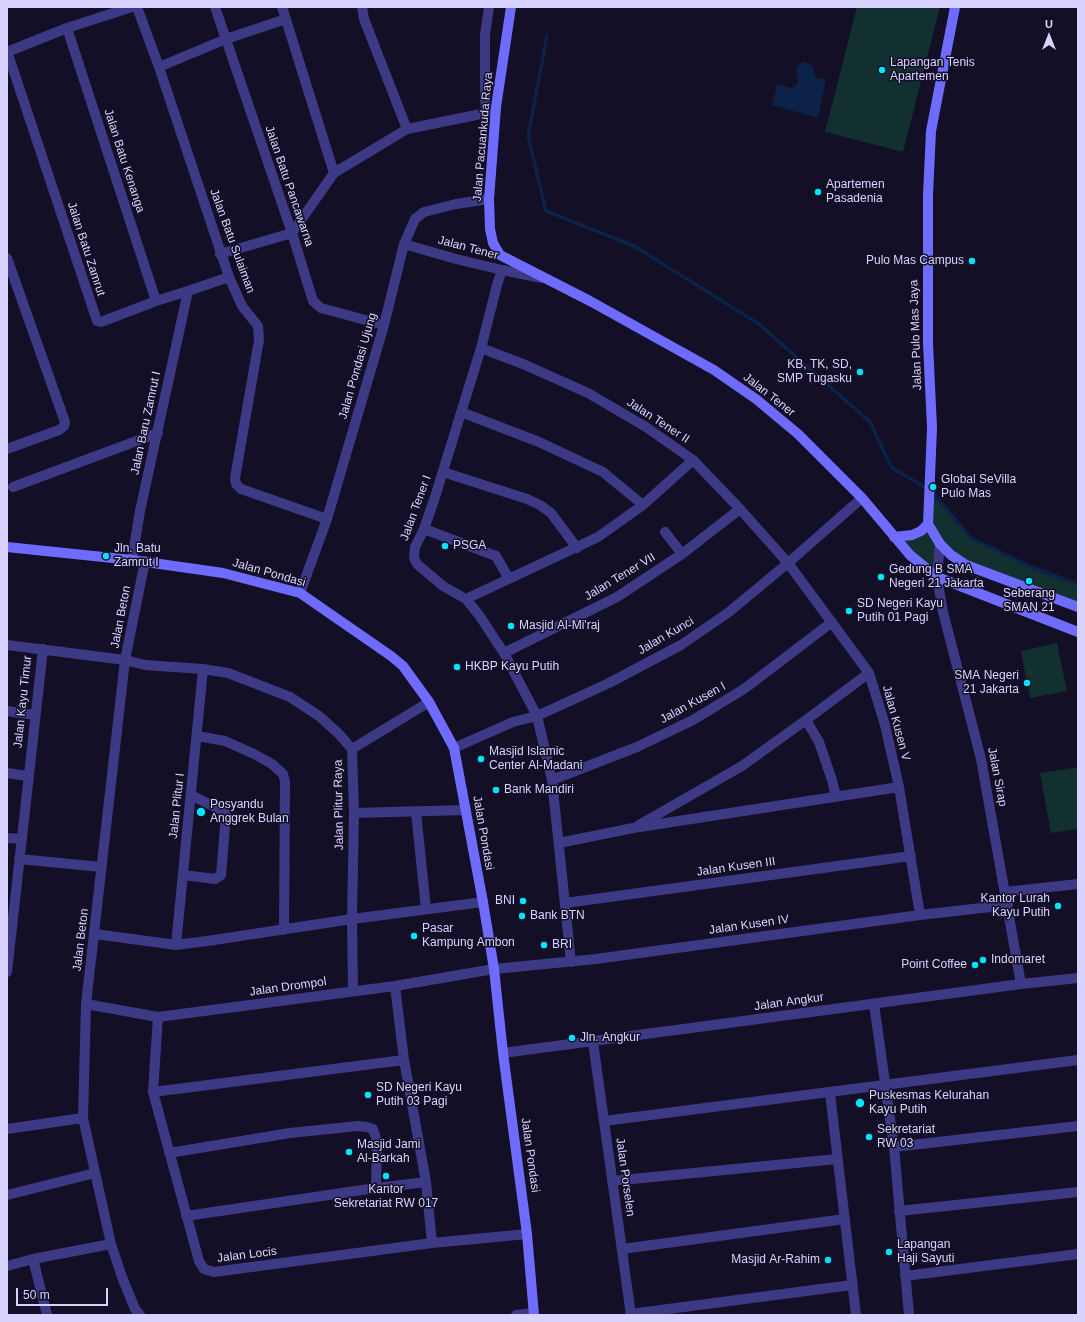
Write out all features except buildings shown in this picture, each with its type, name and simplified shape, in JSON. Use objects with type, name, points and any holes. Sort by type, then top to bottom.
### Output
[{"type":"street","points":[[7,52],[67,28],[132,7]]},
{"type":"street","name":"Jalan Batu Sulaiman","points":[[137,7],[220,254],[242,306],[258,326],[259,340],[234,478],[236,484],[242,489],[328,518]]},
{"type":"street","name":"Jalan Batu Pancawarna","points":[[215,7],[292,233],[313,301],[321,308],[384,326]]},
{"type":"street","points":[[282,7],[334,173]]},
{"type":"street","points":[[362,7],[364,19],[407,129]]},
{"type":"street","points":[[220,254],[292,233],[334,173],[407,129],[491,112],[485,94],[485,35],[489,7]]},
{"type":"street","name":"Jalan Pacuankuda Raya","points":[[511,7],[499,91],[491,112],[489,199],[490,229],[493,243],[500,255],[511,261]]},
{"type":"street","name":"Jalan Pulo Mas Jaya","points":[[928,522],[932,428],[928,343],[928,195],[932,131],[955,7]]},
{"type":"street","points":[[158,67],[226,39],[286,19]]},
{"type":"street","name":"Jalan Batu Kenanga","points":[[67,28],[156,301]]},
{"type":"street","name":"Jalan Batu Zamrut","points":[[7,52],[97,321],[101,322],[156,301],[188,292],[229,277]]},
{"type":"street","points":[[485,94],[499,91]]},
{"type":"street","name":"Jalan Pondasi Ujung","points":[[300,594],[328,518],[384,326],[404,244],[415,219],[424,212],[456,204],[489,199]]},
{"type":"street","name":"Jalan Tener","points":[[404,244],[502,270],[548,280]]},
{"type":"street","points":[[7,258],[65,422],[64,426],[59,430],[7,449]]},
{"type":"street","name":"Jalan Tener","points":[[511,261],[714,370],[756,399],[798,434],[862,498],[910,555],[937,577],[1078,632]]},
{"type":"street","name":"Jalan Tener I","points":[[502,270],[481,348],[443,472],[424,528],[415,547],[414,558],[417,564],[443,586],[466,599],[479,615],[504,653],[537,716],[552,780],[571,962]]},
{"type":"street","name":"Jalan Baru Zamrut I","points":[[132,560],[140,511],[188,292]]},
{"type":"street","name":"Jalan Tener II","points":[[481,348],[523,364],[588,393],[646,427],[693,460],[740,509],[788,563]]},
{"type":"street","points":[[461,412],[539,442],[603,472],[643,505]]},
{"type":"street","points":[[13,487],[158,433]]},
{"type":"street","points":[[466,599],[598,537],[643,505],[693,460]]},
{"type":"street","points":[[443,472],[527,499],[540,505],[551,513],[577,548]]},
{"type":"street","name":"Jalan Kunci","points":[[454,748],[513,722],[537,716],[609,683],[681,645],[729,612],[862,498]]},
{"type":"street","name":"Jalan Tener VII","points":[[504,653],[617,597],[682,554],[740,509]]},
{"type":"street","points":[[894,537],[912,535],[921,531],[928,522],[940,544],[951,555],[966,564],[1078,607]]},
{"type":"street","points":[[424,528],[496,556],[509,579]]},
{"type":"street","points":[[664,532],[682,554]]},
{"type":"street","name":"Jalan Sirap","points":[[940,544],[937,577],[943,612],[981,759],[1021,984]]},
{"type":"street","name":"Jalan Pondasi","points":[[7,546],[132,560],[223,573],[300,594],[391,656],[403,666],[429,702],[454,748],[483,902],[494,968],[503,1053],[527,1234],[534,1314]]},
{"type":"street","name":"Jalan Beton","points":[[140,1315],[135,1309],[111,1244],[83,1118],[86,1004],[125,660],[145,562]]},
{"type":"street","name":"Jalan Kusen V","points":[[788,563],[869,674],[885,725],[899,787],[920,915]]},
{"type":"street","name":"Jalan Kusen I","points":[[552,780],[637,747],[694,720],[744,689],[832,622]]},
{"type":"street","name":"Jalan Plitur Raya","points":[[7,645],[125,660],[145,664],[203,669],[228,673],[290,697],[319,716],[339,734],[352,749],[354,813],[352,919],[353,991]]},
{"type":"street","name":"Jalan Kayu Timur","points":[[7,966],[43,649]]},
{"type":"street","name":"Jalan Plitur I","points":[[176,944],[203,669]]},
{"type":"street","points":[[633,828],[742,766],[869,674]]},
{"type":"street","points":[[352,749],[429,702]]},
{"type":"street","points":[[7,711],[35,715]]},
{"type":"street","points":[[806,720],[819,742],[836,797]]},
{"type":"street","points":[[197,736],[224,741],[254,754],[272,764],[283,774],[285,781],[284,930]]},
{"type":"street","points":[[7,773],[28,776]]},
{"type":"street","points":[[558,843],[633,828],[899,787]]},
{"type":"street","points":[[183,875],[215,879],[222,876],[226,814],[223,811],[191,795]]},
{"type":"street","points":[[354,813],[466,810]]},
{"type":"street","points":[[416,812],[426,909]]},
{"type":"street","points":[[7,838],[22,839]]},
{"type":"street","name":"Jalan Kusen III","points":[[565,903],[911,856]]},
{"type":"street","points":[[19,859],[102,867]]},
{"type":"street","points":[[1005,892],[1078,884]]},
{"type":"street","points":[[95,934],[176,944],[483,902]]},
{"type":"street","name":"Jalan Kusen IV","points":[[494,968],[596,959],[920,915],[1008,905]]},
{"type":"street","name":"Jalan Drompol","points":[[86,1004],[158,1017],[395,986],[494,968]]},
{"type":"street","name":"Jalan Angkur","points":[[503,1053],[1021,984],[1078,978]]},
{"type":"street","points":[[395,986],[404,1060],[426,1182],[432,1243]]},
{"type":"street","points":[[874,1004],[894,1146],[908,1315]]},
{"type":"street","name":"Jalan Locis","points":[[158,1017],[153,1092],[186,1216],[201,1266],[204,1269],[214,1272],[432,1243],[527,1234]]},
{"type":"street","name":"Jalan Porselen","points":[[593,1042],[631,1314]]},
{"type":"street","points":[[153,1092],[404,1060]]},
{"type":"street","points":[[604,1122],[1078,1060]]},
{"type":"street","points":[[830,1092],[856,1315]]},
{"type":"street","points":[[7,1130],[83,1118]]},
{"type":"street","points":[[169,1153],[224,1143],[290,1134],[358,1126],[367,1127],[373,1129],[377,1141],[376,1188]]},
{"type":"street","points":[[894,1146],[1078,1126]]},
{"type":"street","points":[[612,1181],[837,1159]]},
{"type":"street","points":[[7,1195],[94,1173]]},
{"type":"street","points":[[186,1216],[426,1182]]},
{"type":"street","points":[[899,1211],[1078,1192]]},
{"type":"street","points":[[622,1249],[845,1219]]},
{"type":"street","points":[[7,1266],[33,1259],[111,1244]]},
{"type":"street","points":[[905,1276],[1078,1254]]},
{"type":"street","points":[[33,1259],[47,1315]]},
{"type":"street","points":[[631,1314],[852,1285]]},
{"type":"street","points":[[516,1315],[534,1314]]},
{"type":"green space","name":"Lapangan Tenis Apartemen","points":[[857,7],[940,7],[903,152],[825,132]]},
{"type":"green space","points":[[930,490],[971,538],[1031,567],[1078,585],[1078,607],[966,565],[940,544],[937,577],[894,537],[921,531]]},
{"type":"green space","points":[[1057,643],[1067,691],[1030,698],[1021,651]]},
{"type":"green space","points":[[1078,767],[1078,829],[1051,833],[1040,773]]},
{"type":"water","points":[[804,62],[812,65],[816,78],[826,79],[818,118],[772,105],[777,84],[792,88],[798,83],[796,70],[800,64]]},
{"type":"waterway","points":[[547,36],[528,136],[546,211],[634,246],[759,324],[870,422],[892,468],[930,490],[971,538],[1031,567],[1078,584]]},
{"type":"place","name":"Lapangan Tenis Apartemen","points":[[882,70]]},
{"type":"place","name":"Apartemen Pasadenia","points":[[818,192]]},
{"type":"place","name":"Pulo Mas Campus","points":[[972,261]]},
{"type":"place","name":"KB, TK, SD, SMP Tugasku","points":[[860,372]]},
{"type":"place","name":"Global SeVilla Pulo Mas","points":[[933,487]]},
{"type":"place","name":"PSGA","points":[[445,546]]},
{"type":"place","name":"Jln. Batu Zamrut I","points":[[106,556]]},
{"type":"place","name":"Gedung B SMA Negeri 21 Jakarta","points":[[881,577]]},
{"type":"place","name":"Seberang SMAN 21","points":[[1029,581]]},
{"type":"place","name":"SD Negeri Kayu Putih 01 Pagi","points":[[849,611]]},
{"type":"place","name":"Masjid Al-Mi'raj","points":[[511,626]]},
{"type":"place","name":"HKBP Kayu Putih","points":[[457,667]]},
{"type":"place","name":"SMA Negeri 21 Jakarta","points":[[1027,683]]},
{"type":"place","name":"Masjid Islamic Center Al-Madani","points":[[481,759]]},
{"type":"place","name":"Bank Mandiri","points":[[496,790]]},
{"type":"place","name":"Posyandu Anggrek Bulan","points":[[201,812]]},
{"type":"place","name":"BNI","points":[[523,901]]},
{"type":"place","name":"Kantor Lurah Kayu Putih","points":[[1058,906]]},
{"type":"place","name":"Bank BTN","points":[[522,916]]},
{"type":"place","name":"Pasar Kampung Ambon","points":[[414,936]]},
{"type":"place","name":"BRI","points":[[544,945]]},
{"type":"place","name":"Indomaret","points":[[983,960]]},
{"type":"place","name":"Point Coffee","points":[[975,965]]},
{"type":"place","name":"Jln. Angkur","points":[[572,1038]]},
{"type":"place","name":"SD Negeri Kayu Putih 03 Pagi","points":[[368,1095]]},
{"type":"place","name":"Puskesmas Kelurahan Kayu Putih","points":[[860,1103]]},
{"type":"place","name":"Sekretariat RW 03","points":[[869,1137]]},
{"type":"place","name":"Masjid Jami Al-Barkah","points":[[349,1152]]},
{"type":"place","name":"Kantor Sekretariat RW 017","points":[[386,1176]]},
{"type":"place","name":"Lapangan Haji Sayuti","points":[[889,1252]]},
{"type":"place","name":"Masjid Ar-Rahim","points":[[828,1260]]}]
